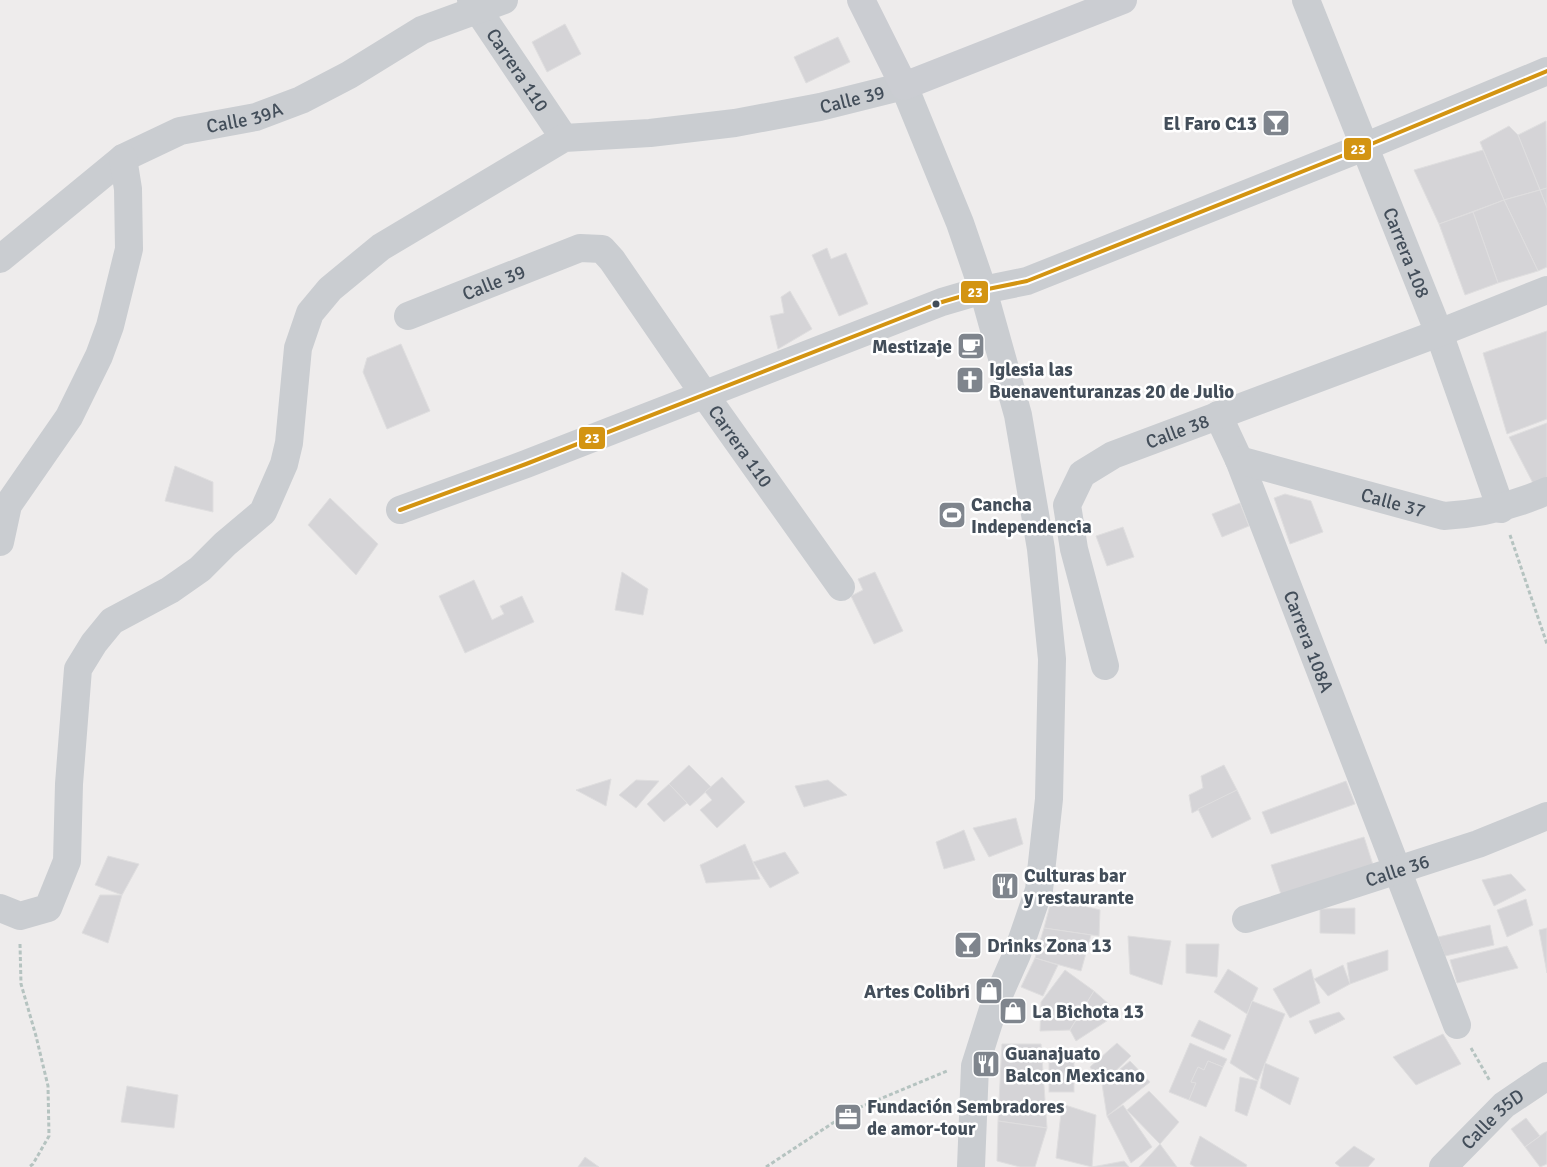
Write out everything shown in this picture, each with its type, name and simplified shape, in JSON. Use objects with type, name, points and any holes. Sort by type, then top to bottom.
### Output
[{"type":"street","name":"Calle 39A","points":[[0,259],[123,158],[180,131],[256,117],[301,100],[348,75],[422,30],[474,5],[504,0]]},
{"type":"street","points":[[861,0],[904,86],[960,223],[983,290],[1018,415],[1041,549],[1052,659],[1050,799],[1039,890],[1017,954],[994,1006],[975,1066],[971,1167]]},
{"type":"street","name":"Calle 39","points":[[564,138],[650,133],[735,123],[820,107],[904,86],[1123,0]]},
{"type":"street","name":"Carrera 108","points":[[1306,0],[1439,333],[1501,508]]},
{"type":"street","name":"Carrera 110","points":[[474,5],[564,138]]},
{"type":"street","points":[[400,510],[526,464],[942,302],[983,290],[1027,281],[1364,147],[1547,71]]},
{"type":"street","points":[[10,912],[48,908],[67,861],[78,670],[94,643],[112,621],[170,590],[200,569],[225,544],[263,512],[284,464],[289,443],[298,348],[310,313],[330,289],[381,247],[564,138]]},
{"type":"street","points":[[0,542],[8,505],[68,416],[99,356],[110,326],[129,249],[128,189],[123,158]]},
{"type":"street","name":"Carrera 110","points":[[580,248],[602,249],[612,260],[704,394],[841,587]]},
{"type":"street","name":"Calle 39","points":[[408,316],[580,248]]},
{"type":"street","name":"Calle 38","points":[[1105,666],[1074,549],[1067,505],[1082,474],[1113,455],[1439,333],[1547,290]]},
{"type":"street","name":"Carrera 108A","points":[[1218,415],[1239,460],[1458,1025]]},
{"type":"street","name":"Calle 37","points":[[1239,460],[1444,516],[1471,515],[1501,508],[1525,501],[1547,491]]},
{"type":"street","name":"Calle 36","points":[[1246,919],[1478,844],[1547,816]]},
{"type":"street","name":"Calle 35D","points":[[1443,1167],[1504,1106],[1547,1076]]},
{"type":"path","points":[[1501,508],[1547,644]]},
{"type":"path","points":[[10,912],[21,984],[48,1086],[49,1136],[33,1164],[29,1167]]},
{"type":"path","points":[[1458,1025],[1504,1106]]},
{"type":"path","points":[[766,1167],[850,1111],[942,1072],[975,1066]]},
{"type":"building","points":[[565,24],[581,54],[547,72],[532,42]]},
{"type":"building","points":[[838,37],[850,62],[806,83],[794,57]]},
{"type":"building","points":[[1546,121],[1547,188],[1540,190],[1518,135]]},
{"type":"building","points":[[1509,126],[1518,135],[1540,190],[1504,200],[1480,142]]},
{"type":"building","points":[[1483,150],[1504,200],[1439,224],[1414,170]]},
{"type":"building","points":[[1547,188],[1547,208],[1540,190]]},
{"type":"building","points":[[1540,190],[1547,208],[1547,267],[1538,271],[1504,200]]},
{"type":"building","points":[[1504,200],[1538,271],[1498,283],[1473,212]]},
{"type":"building","points":[[1473,212],[1498,283],[1465,295],[1439,224]]},
{"type":"building","points":[[827,248],[831,259],[846,253],[868,304],[839,316],[812,255]]},
{"type":"building","points":[[790,291],[812,329],[778,349],[770,316],[784,313],[781,297]]},
{"type":"building","points":[[1547,331],[1547,419],[1507,434],[1483,353]]},
{"type":"building","points":[[401,344],[430,411],[387,429],[363,372],[367,358]]},
{"type":"building","points":[[1547,423],[1547,482],[1536,489],[1509,437]]},
{"type":"building","points":[[175,466],[213,482],[213,512],[165,501]]},
{"type":"building","points":[[1285,494],[1311,501],[1323,532],[1290,544],[1274,498]]},
{"type":"building","points":[[330,498],[378,544],[356,575],[308,525]]},
{"type":"building","points":[[1240,503],[1249,526],[1222,537],[1212,514]]},
{"type":"building","points":[[1123,527],[1134,557],[1107,566],[1096,536]]},
{"type":"building","points":[[622,572],[648,589],[643,615],[615,610]]},
{"type":"building","points":[[875,572],[903,631],[874,644],[851,596],[863,590],[858,579]]},
{"type":"building","points":[[474,580],[492,620],[504,614],[500,606],[522,596],[534,622],[465,653],[439,596]]},
{"type":"building","points":[[689,765],[711,787],[690,806],[669,784]]},
{"type":"building","points":[[1224,765],[1237,790],[1192,813],[1189,795],[1203,788],[1201,776]]},
{"type":"building","points":[[722,777],[745,802],[717,828],[700,810],[712,800],[705,792]]},
{"type":"building","points":[[611,779],[606,806],[576,790]]},
{"type":"building","points":[[636,780],[659,781],[636,808],[619,795]]},
{"type":"building","points":[[828,780],[847,795],[804,807],[795,786]]},
{"type":"building","points":[[1346,781],[1355,804],[1271,834],[1262,812]]},
{"type":"building","points":[[669,784],[687,803],[664,822],[647,804]]},
{"type":"building","points":[[1237,790],[1251,819],[1212,838],[1198,809]]},
{"type":"building","points":[[1016,818],[1023,844],[989,857],[973,828]]},
{"type":"building","points":[[964,830],[975,860],[944,869],[936,842]]},
{"type":"building","points":[[1364,837],[1373,865],[1283,900],[1271,865]]},
{"type":"building","points":[[745,844],[760,879],[706,883],[700,865]]},
{"type":"building","points":[[785,852],[799,873],[770,888],[753,862]]},
{"type":"building","points":[[108,856],[139,864],[122,895],[95,885]]},
{"type":"building","points":[[1511,874],[1526,890],[1494,906],[1482,880]]},
{"type":"building","points":[[100,895],[122,895],[108,943],[82,933]]},
{"type":"building","points":[[1052,898],[1100,910],[1099,936],[1044,928]]},
{"type":"building","points":[[1526,899],[1533,925],[1507,937],[1497,910]]},
{"type":"building","points":[[1355,908],[1355,934],[1320,933],[1320,909]]},
{"type":"building","points":[[1490,925],[1494,945],[1445,956],[1438,937]]},
{"type":"building","points":[[1044,928],[1091,935],[1081,971],[1035,958]]},
{"type":"building","points":[[1547,928],[1547,973],[1539,930]]},
{"type":"building","points":[[1128,936],[1171,941],[1162,985],[1130,974]]},
{"type":"building","points":[[1186,944],[1219,944],[1217,977],[1186,973]]},
{"type":"building","points":[[1507,946],[1518,968],[1457,983],[1450,960]]},
{"type":"building","points":[[1388,950],[1388,970],[1350,984],[1347,963]]},
{"type":"building","points":[[1035,958],[1058,965],[1043,996],[1021,987]]},
{"type":"building","points":[[1343,965],[1350,984],[1328,996],[1314,979]]},
{"type":"building","points":[[1228,969],[1258,988],[1247,1014],[1214,992]]},
{"type":"building","points":[[1311,969],[1320,1003],[1290,1018],[1273,989]]},
{"type":"building","points":[[1065,970],[1094,991],[1070,1030],[1040,1031],[1041,1002]]},
{"type":"building","points":[[1094,991],[1119,1013],[1076,1041],[1070,1030]]},
{"type":"building","points":[[1252,1001],[1285,1014],[1258,1081],[1230,1063]]},
{"type":"building","points":[[1339,1012],[1345,1019],[1315,1034],[1309,1021]]},
{"type":"building","points":[[1199,1020],[1231,1035],[1224,1050],[1191,1036]]},
{"type":"building","points":[[1443,1034],[1461,1064],[1416,1085],[1393,1057]]},
{"type":"building","points":[[1117,1043],[1131,1056],[1102,1084],[1090,1067]]},
{"type":"building","points":[[1190,1043],[1227,1059],[1223,1067],[1208,1061],[1204,1070],[1198,1067],[1191,1082],[1196,1083],[1189,1100],[1169,1092]]},
{"type":"building","points":[[1002,1044],[1041,1044],[1047,1128],[998,1121]]},
{"type":"building","points":[[1049,1055],[1074,1055],[1074,1092],[1049,1092]]},
{"type":"building","points":[[1130,1061],[1150,1082],[1107,1116],[1102,1084]]},
{"type":"building","points":[[1208,1061],[1223,1067],[1206,1107],[1189,1100],[1196,1083],[1191,1082],[1198,1067],[1204,1070]]},
{"type":"building","points":[[1265,1063],[1299,1078],[1290,1105],[1260,1088]]},
{"type":"building","points":[[1240,1077],[1258,1081],[1247,1116],[1235,1111]]},
{"type":"building","points":[[127,1086],[178,1095],[174,1128],[121,1122]]},
{"type":"building","points":[[1149,1091],[1179,1122],[1160,1144],[1127,1110]]},
{"type":"building","points":[[1062,1104],[1096,1115],[1092,1167],[1056,1158]]},
{"type":"building","points":[[1123,1105],[1152,1147],[1131,1163],[1107,1116]]},
{"type":"building","points":[[1526,1118],[1540,1136],[1525,1147],[1511,1129]]},
{"type":"building","points":[[998,1121],[1047,1128],[1035,1167],[1020,1167],[997,1161]]},
{"type":"building","points":[[1547,1131],[1547,1164],[1540,1167],[1525,1147]]},
{"type":"building","points":[[1200,1136],[1247,1165],[1246,1167],[1195,1167],[1190,1164]]},
{"type":"building","points":[[1160,1144],[1177,1167],[1139,1167]]},
{"type":"building","points":[[1354,1146],[1375,1159],[1368,1167],[1340,1167],[1335,1163]]},
{"type":"building","points":[[585,1157],[599,1167],[578,1167]]},
{"type":"building","points":[[1124,1161],[1129,1167],[1092,1167]]},
{"type":"transit line","name":"23","points":[[400,510],[526,464],[942,302],[983,290],[1027,281],[1364,147],[1547,71]]},
{"type":"place","name":"El Faro C13","points":[[1276,123]]},
{"type":"place","name":"Mestizaje","points":[[971,346]]},
{"type":"place","name":"Iglesia las Buenaventuranzas 20 de Julio","points":[[970,380]]},
{"type":"place","name":"Cancha Independencia","points":[[952,515]]},
{"type":"place","name":"Culturas bar y restaurante","points":[[1005,886]]},
{"type":"place","name":"Drinks Zona 13","points":[[968,945]]},
{"type":"place","name":"Artes Colibri","points":[[989,991]]},
{"type":"place","name":"La Bichota 13","points":[[1013,1011]]},
{"type":"place","name":"Guanajuato Balcon Mexicano","points":[[986,1064]]},
{"type":"place","name":"Fundación Sembradores de amor-tour","points":[[848,1117]]}]
